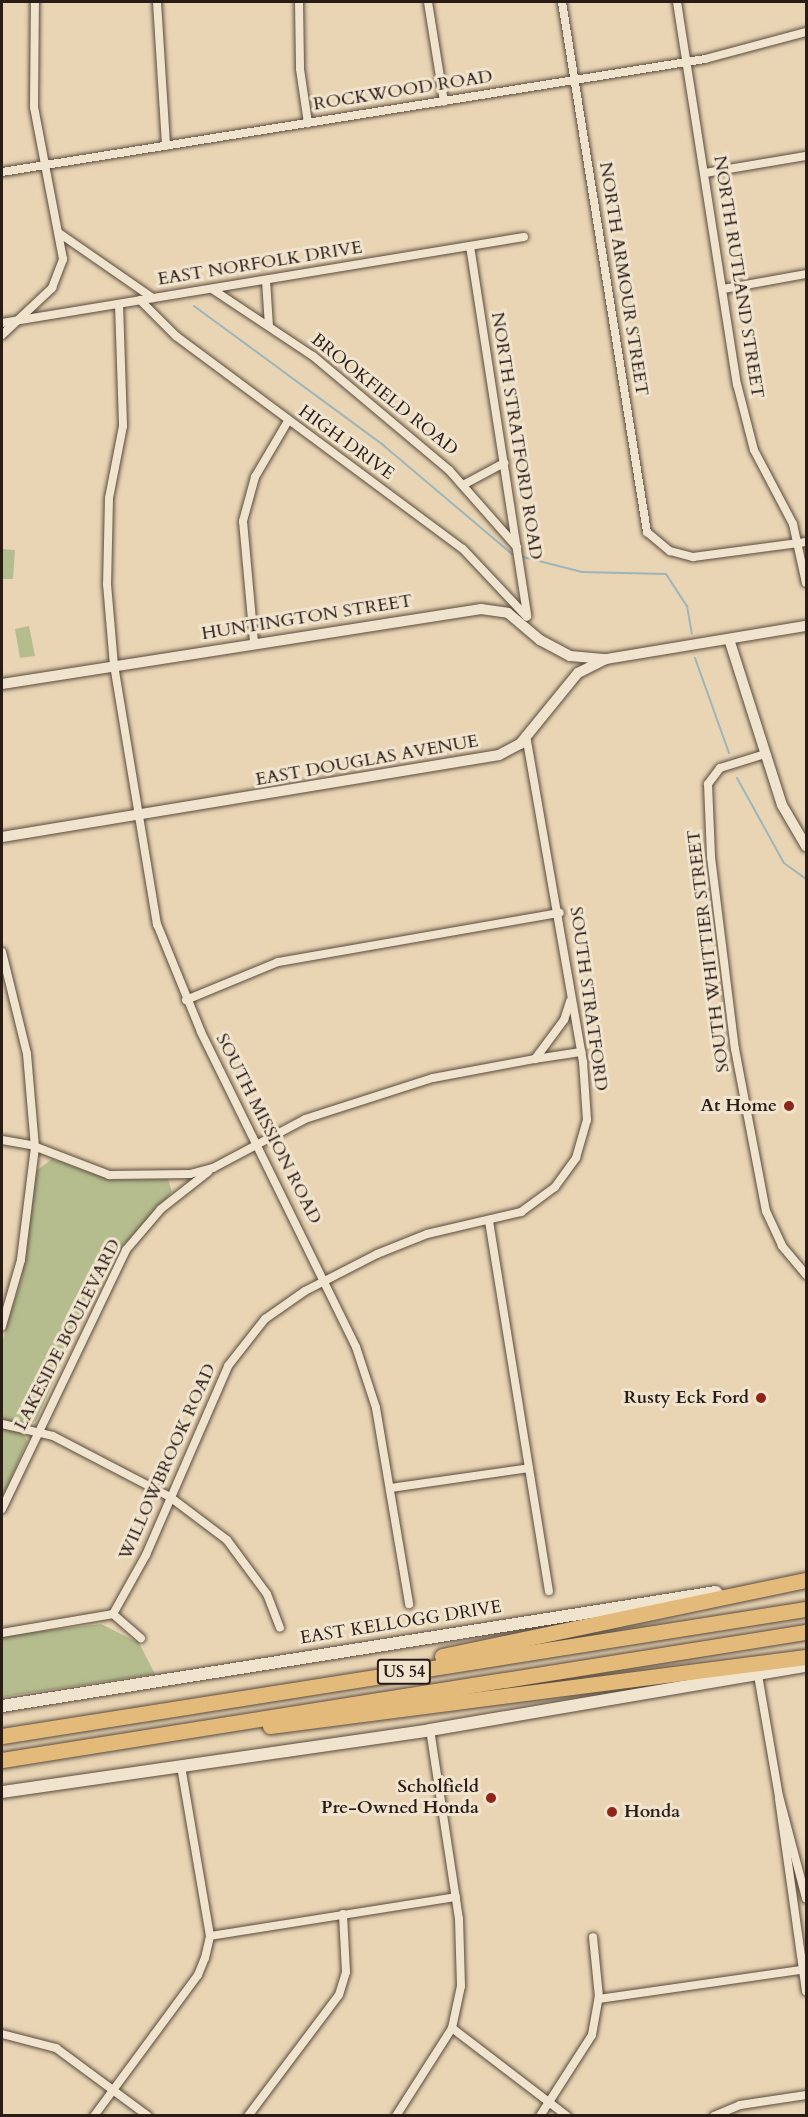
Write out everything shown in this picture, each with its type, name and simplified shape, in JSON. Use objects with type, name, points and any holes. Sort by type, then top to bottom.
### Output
[{"type":"highway","points":[[213,1704],[807,1579]]},
{"type":"highway","name":"US 54","points":[[2,1736],[807,1609]]},
{"type":"highway","name":"US 54","points":[[2,1760],[807,1632]]},
{"type":"highway","points":[[52,1752],[807,1658]]},
{"type":"main road","name":"EAST KELLOGG DRIVE","points":[[2,1706],[807,1579]]},
{"type":"main road","points":[[2,1792],[430,1730],[807,1666]]},
{"type":"street","points":[[2,334],[52,288],[63,259],[59,233],[42,166],[34,107],[35,2]]},
{"type":"street","points":[[157,2],[165,146]]},
{"type":"street","points":[[299,2],[300,69],[308,123]]},
{"type":"street","points":[[428,2],[444,102]]},
{"type":"street","name":"NORTH ARMOUR STREET","points":[[562,2],[647,532],[670,551],[693,557],[802,542]]},
{"type":"street","name":"NORTH RUTLAND STREET","points":[[677,2],[736,384],[754,450],[802,542],[807,583]]},
{"type":"street","name":"ROCKWOOD ROAD","points":[[2,172],[687,62],[807,32]]},
{"type":"street","points":[[705,173],[807,156]]},
{"type":"street","points":[[59,233],[153,298]]},
{"type":"street","name":"EAST NORFOLK DRIVE","points":[[2,323],[524,237]]},
{"type":"street","name":"NORTH STRATFORD ROAD","points":[[470,246],[529,631]]},
{"type":"street","points":[[723,289],[807,274]]},
{"type":"street","points":[[266,280],[269,326]]},
{"type":"street","name":"BROOKFIELD ROAD","points":[[212,289],[269,326],[463,485],[517,547]]},
{"type":"street","name":"HIGH DRIVE","points":[[140,300],[176,336],[464,549],[527,617]]},
{"type":"street","name":"SOUTH MISSION ROAD","points":[[119,304],[123,426],[109,498],[107,584],[114,665],[157,924],[186,1000],[325,1281],[363,1368],[391,1488],[409,1604]]},
{"type":"street","points":[[254,642],[243,521],[255,477],[288,421]]},
{"type":"street","points":[[463,485],[504,463]]},
{"type":"street","name":"HUNTINGTON STREET","points":[[2,684],[254,642],[481,609],[508,613],[529,631],[570,656],[606,659]]},
{"type":"street","name":"EAST DOUGLAS AVENUE","points":[[2,837],[446,767],[499,756],[526,736],[578,673],[606,659],[807,626]]},
{"type":"street","points":[[729,639],[782,804],[807,846]]},
{"type":"street","name":"SOUTH STRATFORD","points":[[489,1221],[521,1212],[545,1197],[576,1158],[587,1120],[581,1052],[560,913],[526,736]]},
{"type":"street","name":"SOUTH WHITTIER STREET","points":[[765,754],[720,768],[708,784],[711,857],[735,1049],[766,1211],[782,1246],[807,1275]]},
{"type":"street","points":[[186,1000],[278,962],[560,913]]},
{"type":"street","points":[[2,952],[27,1054],[35,1147],[21,1260],[2,1326]]},
{"type":"street","points":[[535,1059],[564,1020],[571,995]]},
{"type":"street","points":[[2,1140],[35,1147],[108,1175],[190,1174],[213,1168],[255,1142],[305,1119],[433,1078],[581,1052]]},
{"type":"street","name":"LAKESIDE BOULEVARD","points":[[2,1509],[126,1250],[161,1209],[213,1168]]},
{"type":"street","points":[[489,1221],[549,1591]]},
{"type":"street","name":"WILLOWBROOK ROAD","points":[[113,1614],[170,1497],[228,1366],[265,1319],[325,1281],[427,1234],[489,1221]]},
{"type":"street","points":[[2,1424],[38,1432],[94,1455],[170,1497],[227,1540],[267,1594],[280,1628]]},
{"type":"street","points":[[391,1488],[529,1468]]},
{"type":"street","points":[[2,1633],[113,1614],[141,1638]]},
{"type":"street","points":[[758,1675],[779,1796],[782,1846],[807,1991]]},
{"type":"street","points":[[396,2115],[452,2028],[460,1986],[456,1897],[430,1730]]},
{"type":"street","points":[[94,2115],[198,1975],[210,1936],[181,1766]]},
{"type":"street","points":[[779,1796],[796,1843],[807,1898]]},
{"type":"street","points":[[782,1846],[796,1843]]},
{"type":"street","points":[[210,1936],[456,1897]]},
{"type":"street","points":[[248,2115],[339,1995],[346,1972],[343,1914]]},
{"type":"street","points":[[540,2115],[587,2048],[599,1999],[593,1937]]},
{"type":"street","points":[[599,1999],[805,1969]]},
{"type":"street","points":[[452,2028],[567,2115]]},
{"type":"street","points":[[2,2034],[56,2048],[148,2115]]},
{"type":"street","points":[[714,2115],[740,2105],[807,2095]]},
{"type":"green space","points":[[2,549],[15,550],[13,579],[2,579]]},
{"type":"green space","points":[[29,626],[35,656],[20,658],[15,629]]},
{"type":"green space","points":[[52,1159],[112,1180],[168,1179],[172,1192],[123,1246],[93,1291],[36,1421],[28,1425],[2,1419],[2,1342],[21,1280],[36,1171]]},
{"type":"green space","points":[[2,1427],[23,1432],[27,1441],[2,1499]]},
{"type":"green space","points":[[101,1624],[139,1643],[155,1674],[2,1697],[2,1636]]},
{"type":"waterway","points":[[194,306],[383,445],[512,554]]},
{"type":"waterway","points":[[523,557],[582,572],[666,574],[687,606],[692,634]]},
{"type":"waterway","points":[[695,658],[729,753]]},
{"type":"waterway","points":[[737,778],[784,863],[806,879]]},
{"type":"place","name":"At Home","points":[[789,1106]]},
{"type":"place","name":"Rusty Eck Ford","points":[[761,1398]]},
{"type":"place","name":"Scholfield Pre-Owned Honda","points":[[491,1798]]},
{"type":"place","name":"Honda","points":[[612,1812]]}]
